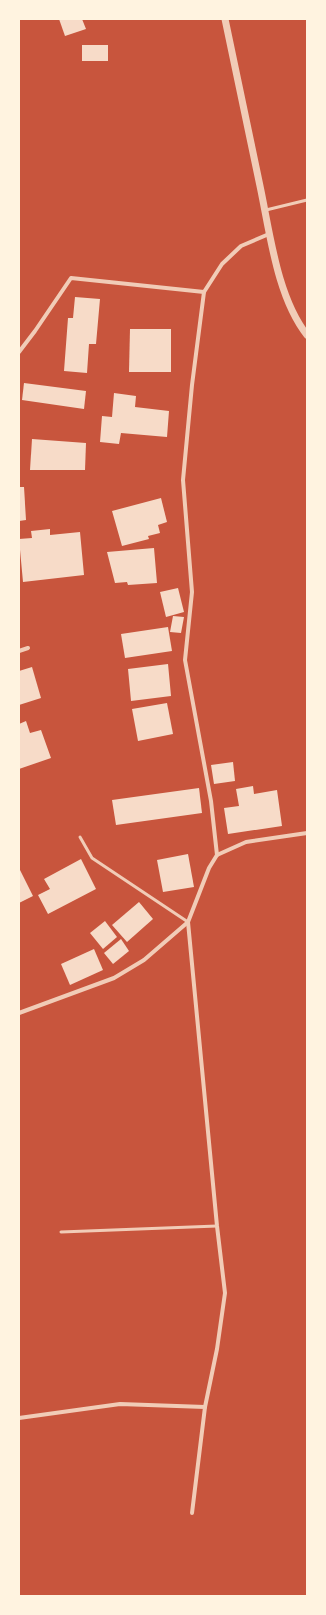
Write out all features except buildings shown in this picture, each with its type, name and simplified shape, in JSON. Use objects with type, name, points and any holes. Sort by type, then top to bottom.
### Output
[{"type":"street","points":[[225,19],[269,234],[284,289],[297,322],[307,335]]},
{"type":"street","points":[[19,1013],[114,978],[144,960],[188,922],[210,868],[217,855],[210,801],[185,660],[192,592],[183,480],[192,385],[204,292],[222,264],[241,246],[269,234]]},
{"type":"street","points":[[19,352],[71,278],[204,292]]},
{"type":"street","points":[[19,651],[28,648]]},
{"type":"street","points":[[217,855],[246,842],[307,833]]},
{"type":"street","points":[[188,922],[217,1226],[225,1293],[217,1349],[205,1407],[192,1513]]},
{"type":"street","points":[[19,1418],[120,1404],[205,1407]]},
{"type":"lane","points":[[265,210],[307,200]]},
{"type":"lane","points":[[80,837],[92,858],[188,922]]},
{"type":"lane","points":[[61,1232],[217,1226]]}]
